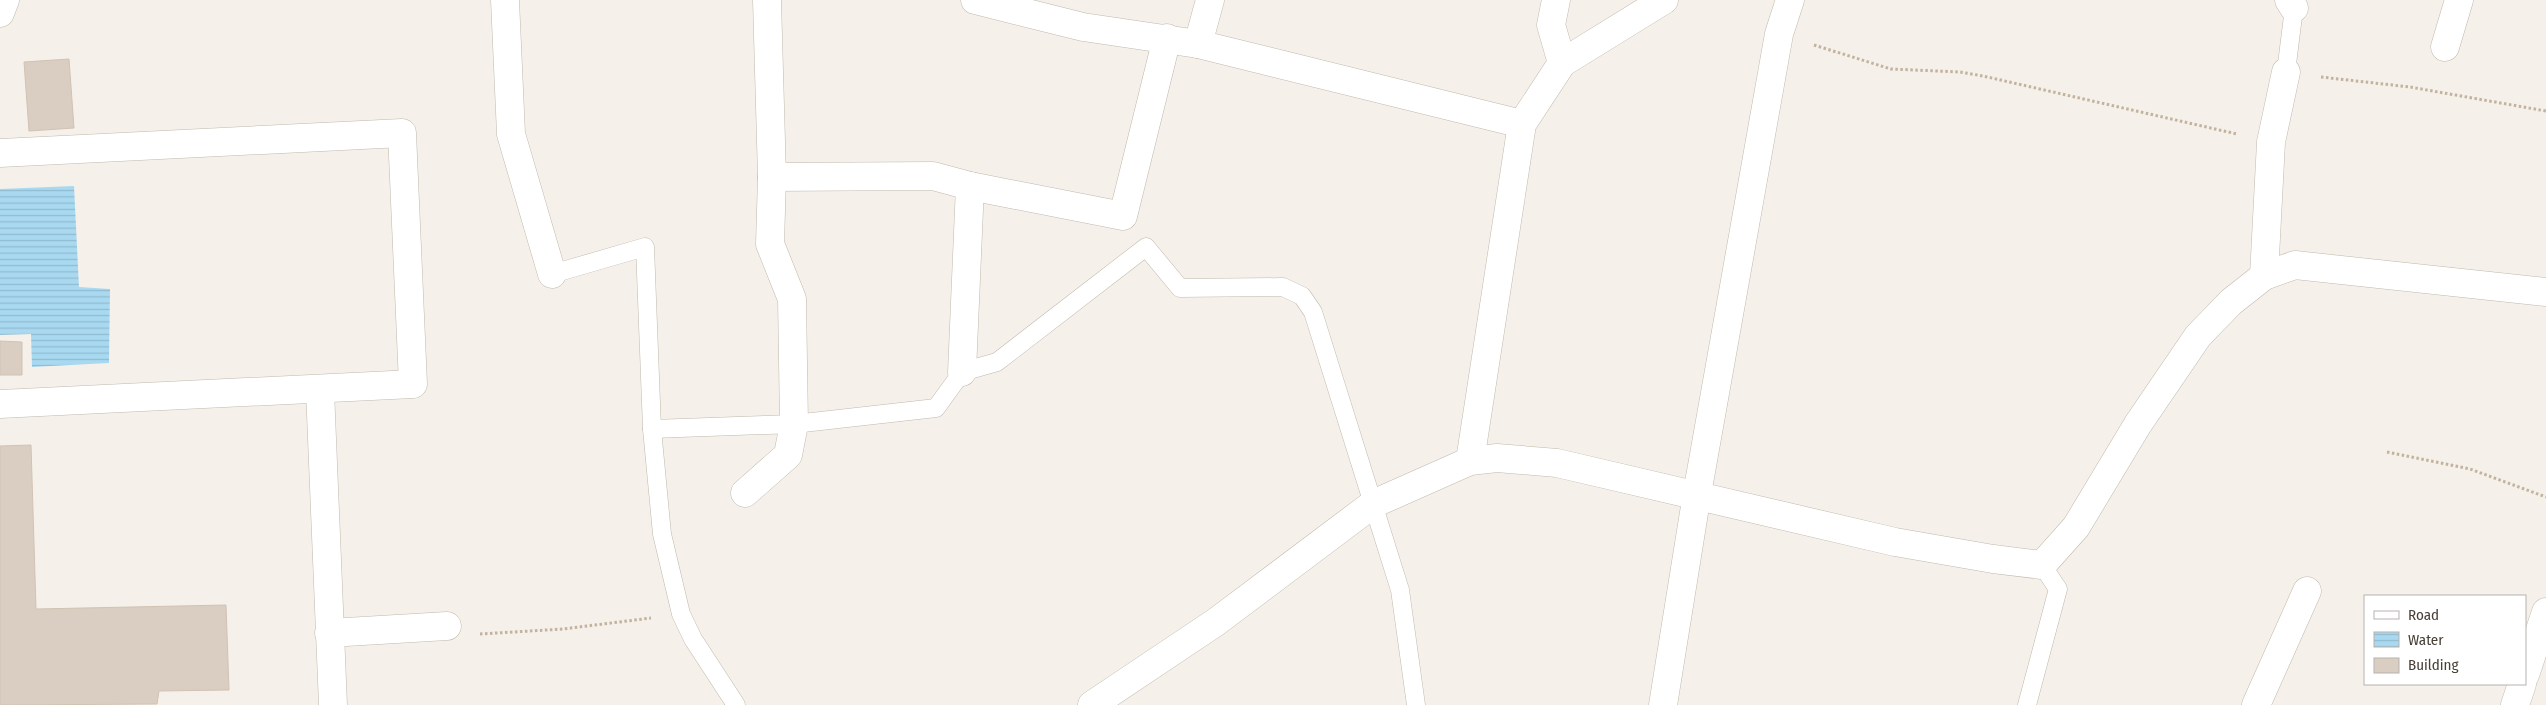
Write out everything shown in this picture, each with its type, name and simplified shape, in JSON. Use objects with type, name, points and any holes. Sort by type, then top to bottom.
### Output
[{"type":"street","points":[[0,13],[5,0]]},
{"type":"street","points":[[506,0],[512,134],[552,274]]},
{"type":"street","points":[[746,493],[788,456],[794,424],[792,299],[770,244],[772,177],[767,0]]},
{"type":"street","points":[[975,0],[1083,27],[1198,44],[1522,124]]},
{"type":"street","points":[[1198,44],[1210,0]]},
{"type":"street","points":[[1556,0],[1551,25],[1562,63]]},
{"type":"street","points":[[1470,461],[1522,124],[1562,63],[1664,0]]},
{"type":"street","points":[[1663,705],[1697,494],[1780,34],[1790,0]]},
{"type":"street","points":[[2445,47],[2459,0]]},
{"type":"street","points":[[772,177],[933,176],[970,186],[1123,216],[1167,38]]},
{"type":"street","points":[[2264,276],[2272,142],[2286,72]]},
{"type":"street","points":[[0,153],[402,134],[413,384],[0,404]]},
{"type":"street","points":[[962,372],[970,186]]},
{"type":"street","points":[[1092,705],[1216,622],[1373,504],[1470,461],[1497,458],[1557,463],[1697,494],[1895,542],[1993,559],[2042,565],[2076,528],[2138,424],[2198,336],[2231,302],[2264,276],[2295,265],[2546,292]]},
{"type":"street","points":[[320,390],[333,705]]},
{"type":"street","points":[[2256,705],[2307,591]]},
{"type":"street","points":[[2526,672],[2546,612]]},
{"type":"street","points":[[330,633],[447,626]]},
{"type":"street","points":[[2515,705],[2522,685]]},
{"type":"lane","points":[[2286,72],[2291,4]]},
{"type":"lane","points":[[552,274],[645,247],[652,430],[662,534],[681,614],[693,639],[736,705]]},
{"type":"lane","points":[[652,430],[794,424],[936,408],[962,372],[997,362],[1146,247],[1180,288],[1283,287],[1302,296],[1313,312],[1400,590],[1416,705]]},
{"type":"lane","points":[[2027,705],[2058,588],[2042,565]]},
{"type":"path","points":[[1780,34],[1891,69],[1960,72],[1983,76],[2272,142]]},
{"type":"path","points":[[2286,72],[2410,87],[2546,111]]},
{"type":"path","points":[[2387,452],[2470,470],[2546,497]]},
{"type":"path","points":[[447,626],[454,636],[563,629],[681,614]]},
{"type":"water","points":[[74,186],[79,287],[110,289],[109,363],[32,367],[31,334],[0,335],[0,189]]},
{"type":"building","points":[[69,59],[74,128],[29,131],[24,62]]},
{"type":"building","points":[[0,341],[22,342],[22,375],[0,375]]},
{"type":"building","points":[[31,445],[36,609],[226,605],[229,690],[159,691],[157,704],[0,705],[0,446]]}]
